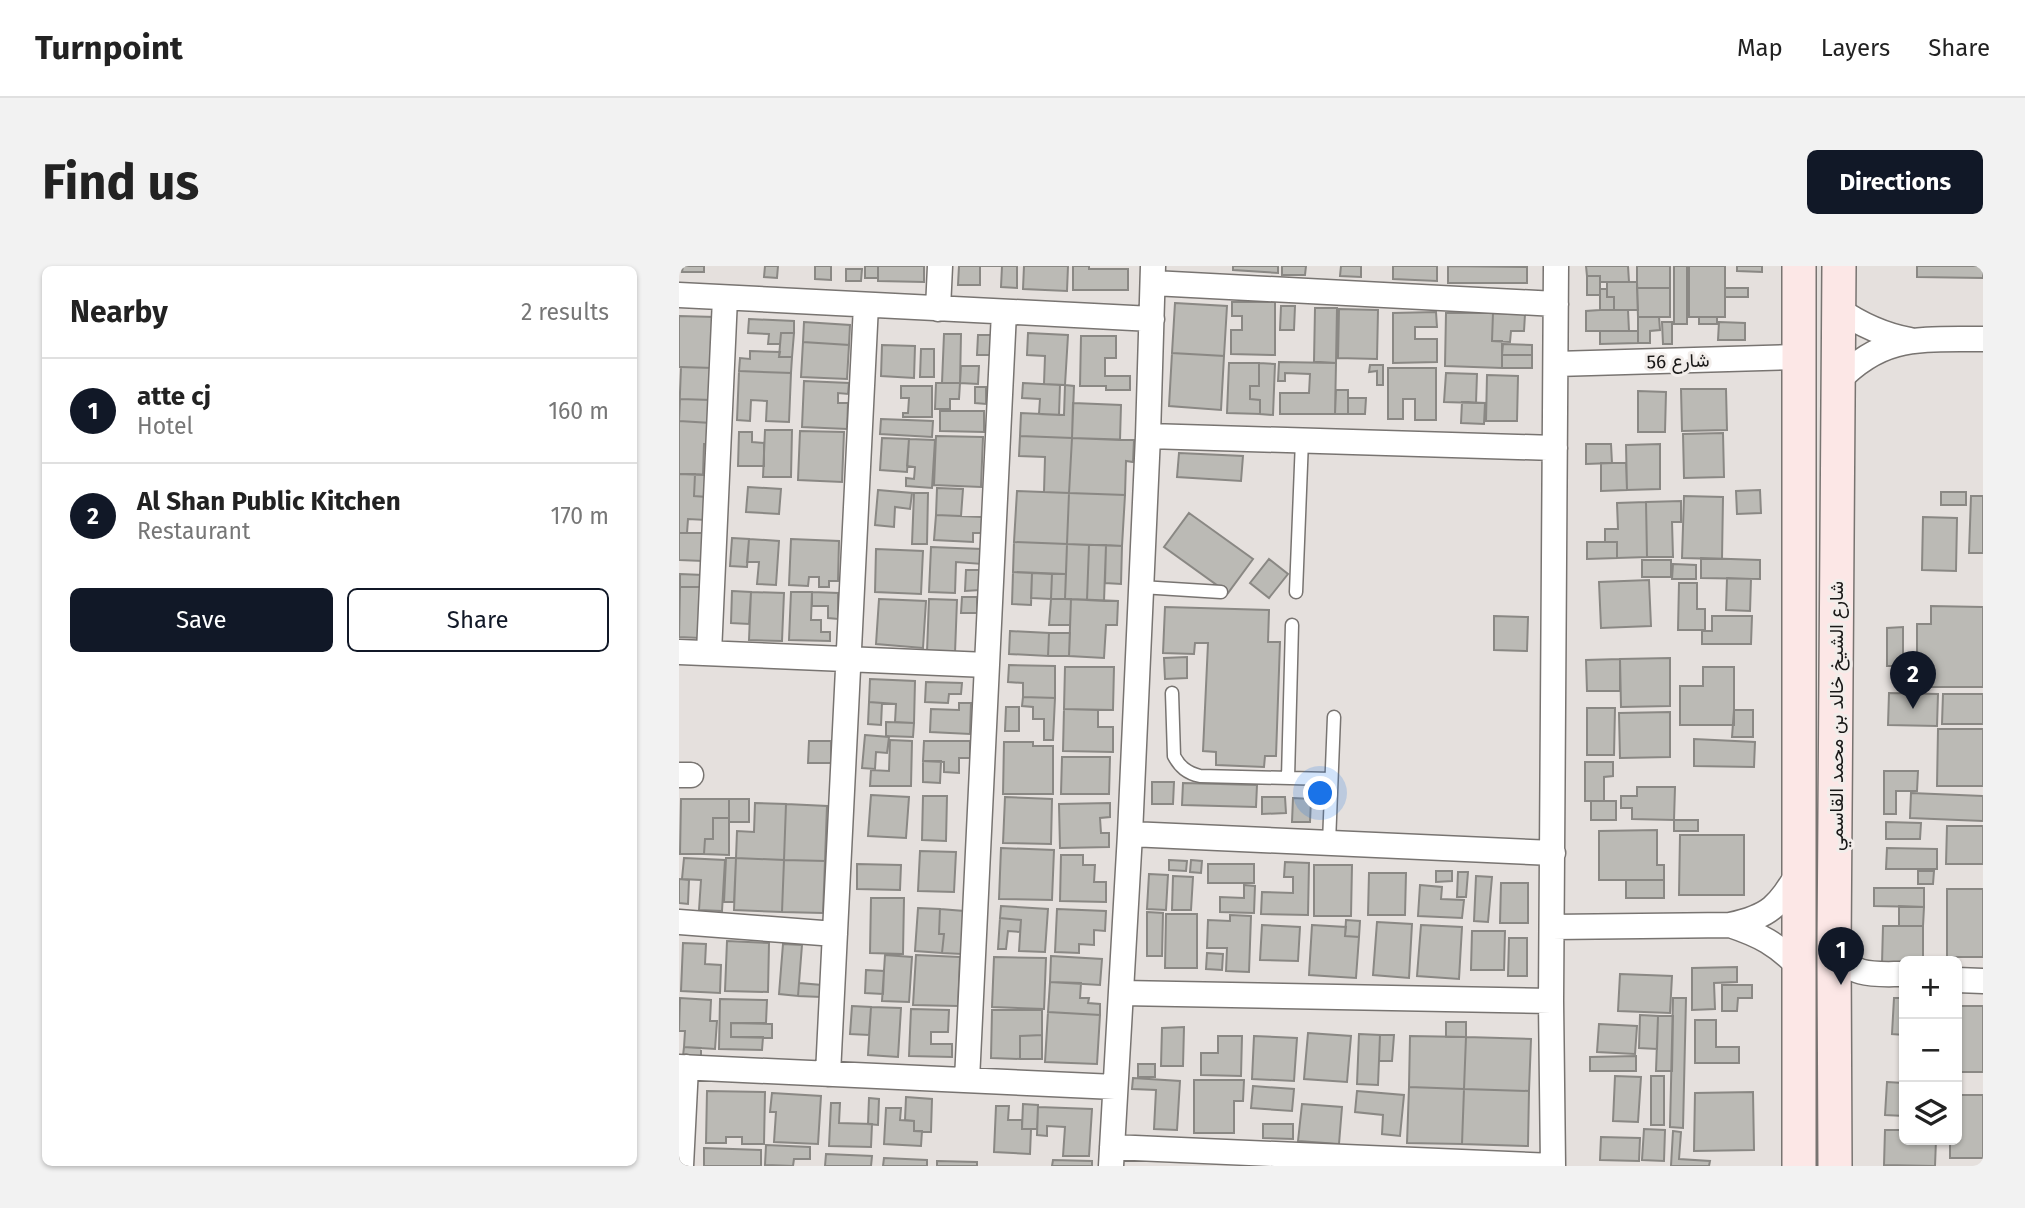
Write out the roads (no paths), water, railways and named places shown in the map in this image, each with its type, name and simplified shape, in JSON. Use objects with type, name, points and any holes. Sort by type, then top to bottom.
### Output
[{"type":"main road","name":"شارع الشيخ خالد بن محمد القاسمي","points":[[1799,266],[1799,1166]]},
{"type":"main road","name":"شارع الشيخ خالد بن محمد القاسمي","points":[[1835,1166],[1839,266]]},
{"type":"street","points":[[938,309],[940,266]]},
{"type":"street","points":[[1556,266],[1556,304],[1556,364],[1553,853],[1551,1001],[1553,1166],[1111,1156],[1130,834],[1153,275],[1556,304]]},
{"type":"street","points":[[679,295],[1152,319]]},
{"type":"street","points":[[709,653],[725,298]]},
{"type":"street","points":[[828,1074],[866,305]]},
{"type":"street","points":[[1839,309],[1872,329],[1910,340]]},
{"type":"street","points":[[967,1080],[1004,312]]},
{"type":"street","points":[[1838,381],[1863,358],[1894,344],[1910,340],[1983,339]]},
{"type":"street","name":"شارع 56","points":[[1556,364],[1800,357]]},
{"type":"street","points":[[1148,436],[1555,448]]},
{"type":"street","points":[[679,652],[987,665]]},
{"type":"street","points":[[1130,834],[1553,853]]},
{"type":"street","points":[[1552,927],[1730,925],[1750,921],[1770,911],[1785,895],[1799,872]]},
{"type":"street","points":[[679,922],[835,934]]},
{"type":"street","points":[[1730,925],[1771,942],[1799,967]]},
{"type":"street","points":[[1834,951],[1840,960],[1857,972],[1899,974]]},
{"type":"street","points":[[1962,980],[1983,981]]},
{"type":"street","points":[[1834,1005],[1861,986],[1899,986]]},
{"type":"street","points":[[1122,993],[1551,1001]]},
{"type":"street","points":[[681,1166],[683,1067],[1115,1087]]},
{"type":"lane","points":[[1296,592],[1302,440]]},
{"type":"lane","points":[[1141,587],[1221,592]]},
{"type":"lane","points":[[1288,778],[1292,625]]},
{"type":"lane","points":[[1172,693],[1174,756],[1184,769],[1200,776],[1331,779]]},
{"type":"lane","points":[[1329,843],[1333,717]]},
{"type":"place","name":"Al Shan Public Kitchen","points":[[1913,709]]},
{"type":"place","name":"atte cj","points":[[1841,985]]}]
